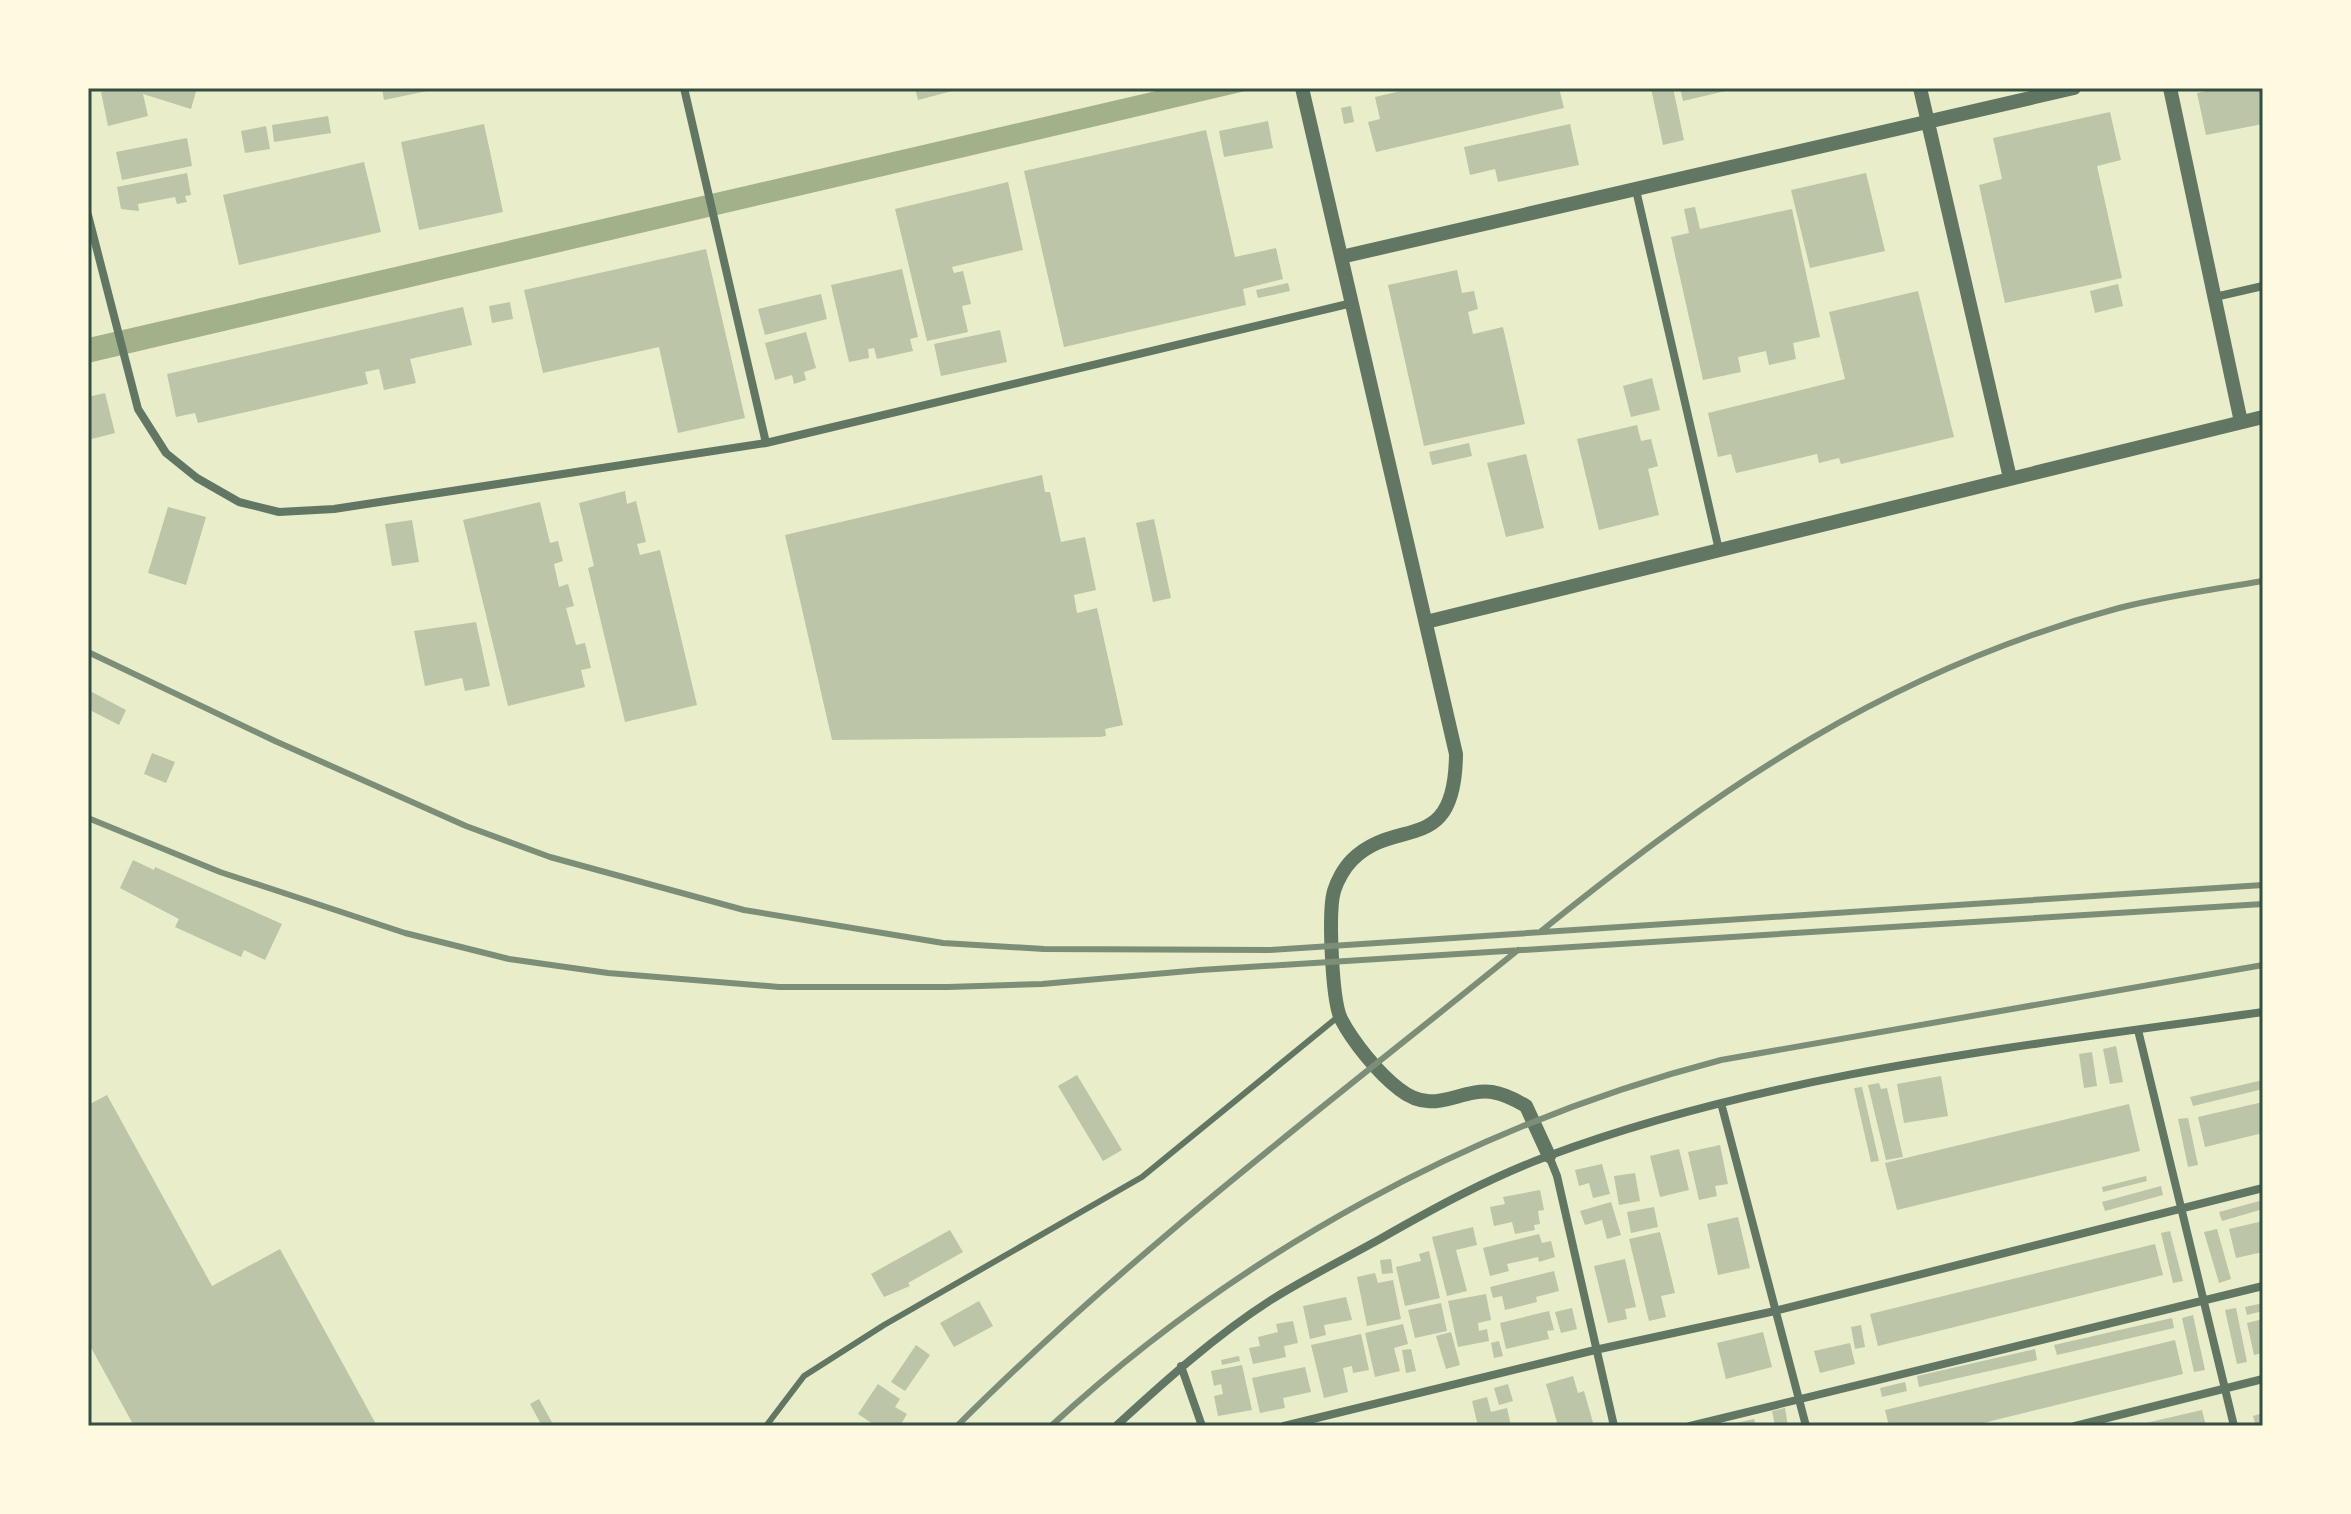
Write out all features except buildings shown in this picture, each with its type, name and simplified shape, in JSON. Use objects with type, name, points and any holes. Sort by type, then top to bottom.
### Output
[{"type":"street","points":[[684,88],[766,443]]},
{"type":"street","points":[[1302,88],[1456,754],[1456,781],[1450,800],[1429,825],[1369,848],[1353,859],[1342,873],[1331,909],[1339,1016],[1388,1077],[1412,1097],[1437,1103],[1493,1092],[1526,1106],[1557,1176],[1614,1426]]},
{"type":"street","points":[[1920,88],[2010,478]]},
{"type":"street","points":[[1341,257],[2074,88]]},
{"type":"street","points":[[2170,88],[2241,422]]},
{"type":"street","points":[[1636,190],[1719,550]]},
{"type":"street","points":[[88,215],[138,409],[166,453],[197,478],[239,502],[279,512],[334,509],[766,443],[1352,303]]},
{"type":"street","points":[[2215,297],[2263,286]]},
{"type":"street","points":[[1426,622],[2263,417]]},
{"type":"street","points":[[1116,1426],[1181,1366],[1270,1301],[1478,1185],[1549,1156],[1721,1103],[1979,1053],[2263,1012]]},
{"type":"street","points":[[2138,1030],[2234,1426]]},
{"type":"street","points":[[1721,1103],[1806,1426]]},
{"type":"street","points":[[1284,1426],[1595,1350],[1775,1311],[2263,1188]]},
{"type":"street","points":[[1690,1426],[2263,1286]]},
{"type":"street","points":[[1181,1366],[1202,1426]]},
{"type":"street","points":[[2075,1426],[2263,1379]]},
{"type":"lane","points":[[766,1426],[804,1376],[884,1325],[1142,1177],[1339,1016]]},
{"type":"shaded area","points":[[1169,88],[1258,88],[88,363],[88,338]]},
{"type":"railway","points":[[1540,932],[1675,828],[1743,781],[1883,699],[1958,664],[2036,634],[2119,608],[2263,581]]},
{"type":"railway","points":[[88,652],[275,741],[466,826],[550,857],[744,910],[943,943],[1044,949],[1269,950],[2263,885]]},
{"type":"railway","points":[[88,818],[220,872],[405,933],[509,959],[608,973],[779,987],[1042,984],[1200,970],[2263,904]]},
{"type":"railway","points":[[957,1426],[1023,1362],[1160,1240],[1518,950]]},
{"type":"railway","points":[[1051,1426],[1124,1363],[1200,1305],[1280,1251],[1364,1202],[1449,1158],[1538,1120],[1628,1087],[1721,1060],[2263,965]]}]
